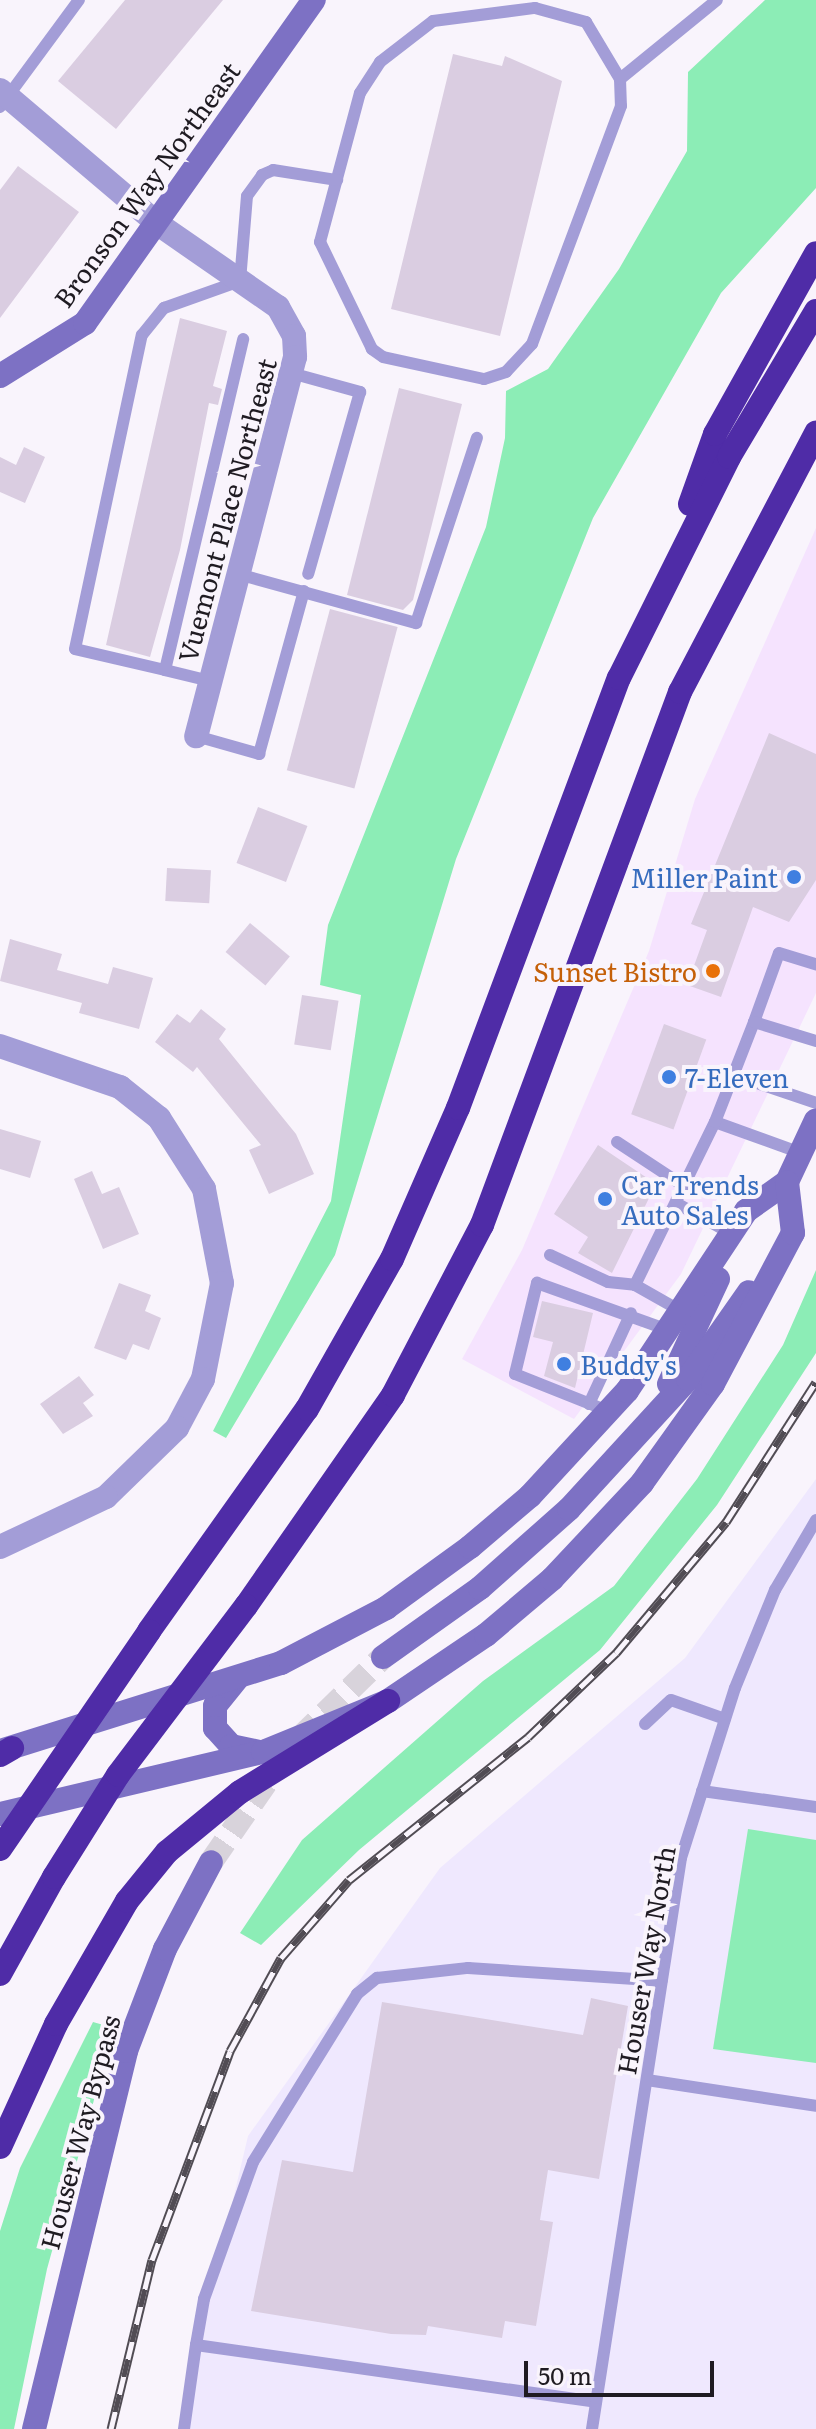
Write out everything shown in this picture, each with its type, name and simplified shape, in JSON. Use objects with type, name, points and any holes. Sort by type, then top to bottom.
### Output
[{"type":"highway","points":[[0,1849],[149,1631],[307,1409],[392,1259],[458,1108],[577,780],[663,580],[715,434],[816,253]]},
{"type":"highway","points":[[663,580],[816,311]]},
{"type":"highway","points":[[0,1974],[54,1877],[118,1775],[246,1606],[393,1395],[482,1225],[680,692],[816,433]]},
{"type":"highway","points":[[0,2147],[56,2024],[127,1901],[167,1852],[240,1792],[388,1701]]},
{"type":"main road","name":"Bronson Way Northeast","points":[[0,376],[85,323],[314,0]]},
{"type":"main road","points":[[4,1752],[236,1680],[339,1636],[410,1590],[530,1496],[598,1407],[677,1322],[746,1211],[787,1182],[816,1120]]},
{"type":"main road","points":[[0,1814],[263,1752],[388,1701],[552,1579],[642,1483],[713,1384],[793,1233],[787,1182]]},
{"type":"main road","points":[[648,1420],[692,1341],[746,1211]]},
{"type":"main road","points":[[383,1657],[525,1550],[688,1379],[793,1233]]},
{"type":"main road","points":[[236,1680],[215,1706],[215,1728],[231,1746],[263,1752]]},
{"type":"main road","name":"Houser Way Bypass","points":[[34,2429],[126,2051],[165,1949],[211,1862]]},
{"type":"street","name":"Vuemont Place Northeast","points":[[1,99],[158,224],[240,281],[289,320],[291,373],[196,736]]},
{"type":"street","points":[[0,1046],[120,1087],[159,1118],[204,1189],[222,1283],[203,1379],[169,1438],[106,1497],[0,1547]]},
{"type":"lane","points":[[1,99],[79,0]]},
{"type":"lane","points":[[620,79],[717,0]]},
{"type":"lane","points":[[536,4],[586,22],[620,79],[615,130],[532,344],[506,372],[484,379],[372,349],[320,242],[360,93],[405,37],[472,11],[536,4]]},
{"type":"lane","points":[[210,681],[75,649],[142,335],[164,308],[240,281],[247,196],[262,175],[273,170],[337,180]]},
{"type":"lane","points":[[165,670],[243,339]]},
{"type":"lane","points":[[291,373],[360,392],[308,574]]},
{"type":"lane","points":[[238,574],[416,623],[477,438]]},
{"type":"lane","points":[[196,736],[259,754],[304,591]]},
{"type":"lane","points":[[635,1285],[715,1122],[779,953],[816,964]]},
{"type":"lane","points":[[754,1022],[816,1041]]},
{"type":"lane","points":[[733,1075],[816,1103]]},
{"type":"lane","points":[[715,1122],[801,1153]]},
{"type":"lane","points":[[617,1142],[684,1186]]},
{"type":"lane","points":[[676,1203],[732,1234]]},
{"type":"lane","points":[[550,1255],[608,1282],[635,1285],[677,1322]]},
{"type":"lane","points":[[631,1313],[598,1407],[515,1374],[532,1291],[546,1282],[631,1313],[677,1322]]},
{"type":"lane","name":"Houser Way North","points":[[592,2429],[681,1858],[725,1719],[775,1590],[816,1520]]},
{"type":"lane","points":[[645,1724],[671,1700],[725,1719]]},
{"type":"lane","points":[[702,1791],[816,1807]]},
{"type":"lane","points":[[184,2429],[204,2299],[253,2162],[357,1994],[377,1978],[468,1968],[662,1981]]},
{"type":"lane","points":[[647,2080],[816,2106]]},
{"type":"lane","points":[[196,2345],[596,2402]]},
{"type":"shaded area","points":[[816,528],[816,993],[681,1274],[574,1419],[462,1359],[522,1250],[649,951],[695,799]]},
{"type":"shaded area","points":[[816,1479],[816,2429],[179,2429],[248,2136],[440,1868],[685,1658]]},
{"type":"green space","points":[[765,0],[816,0],[816,188],[721,293],[593,518],[456,859],[335,1255],[226,1438],[213,1431],[331,1201],[361,995],[320,985],[328,925],[486,527],[505,438],[506,391],[548,369],[619,269],[687,151],[688,72]]},
{"type":"green space","points":[[816,1270],[816,1353],[717,1505],[600,1650],[359,1850],[261,1945],[240,1933],[302,1840],[483,1681],[614,1586],[697,1479],[783,1345]]},
{"type":"green space","points":[[748,1829],[816,1840],[816,2063],[713,2049]]},
{"type":"green space","points":[[93,2022],[114,2028],[47,2269],[14,2429],[0,2429],[0,2231],[20,2168]]},
{"type":"building","points":[[125,0],[223,0],[116,129],[58,81]]},
{"type":"building","points":[[453,54],[502,66],[505,56],[562,81],[500,336],[391,309]]},
{"type":"building","points":[[18,166],[79,212],[0,318],[0,190]]},
{"type":"building","points":[[180,318],[227,331],[213,386],[222,389],[218,405],[209,403],[180,550],[150,657],[106,645]]},
{"type":"building","points":[[399,388],[462,404],[413,600],[403,610],[347,595]]},
{"type":"building","points":[[24,447],[45,457],[25,503],[0,492],[0,457],[16,465]]},
{"type":"building","points":[[330,609],[398,627],[354,788],[287,770]]},
{"type":"building","points":[[769,733],[816,754],[816,880],[789,922],[753,907],[721,997],[687,985],[707,930],[691,924]]},
{"type":"building","points":[[258,807],[307,826],[286,882],[236,863]]},
{"type":"building","points":[[167,868],[211,870],[209,903],[165,901]]},
{"type":"building","points":[[250,923],[290,956],[265,986],[226,952]]},
{"type":"building","points":[[10,939],[62,954],[57,970],[108,984],[113,967],[153,978],[139,1029],[79,1013],[82,1003],[0,981]]},
{"type":"building","points":[[302,995],[339,1001],[331,1050],[294,1044]]},
{"type":"building","points":[[201,1009],[226,1029],[219,1039],[296,1134],[314,1174],[269,1194],[249,1150],[261,1145],[197,1067],[193,1072],[155,1042],[177,1014],[190,1023]]},
{"type":"building","name":"7-Eleven","points":[[664,1024],[706,1039],[673,1130],[631,1114]]},
{"type":"building","points":[[0,1129],[41,1141],[30,1178],[0,1169]]},
{"type":"building","name":"Car Trends Auto Sales","points":[[598,1145],[656,1184],[612,1273],[578,1253],[588,1237],[554,1214]]},
{"type":"building","points":[[92,1171],[102,1194],[119,1187],[139,1234],[103,1249],[74,1179]]},
{"type":"building","points":[[119,1283],[151,1295],[145,1311],[161,1318],[149,1350],[133,1344],[126,1360],[94,1348]]},
{"type":"building","name":"Buddy's","points":[[542,1301],[593,1313],[575,1388],[544,1376],[553,1342],[533,1337]]},
{"type":"building","points":[[79,1376],[94,1395],[83,1403],[93,1416],[63,1434],[40,1404]]},
{"type":"building","points":[[591,1998],[628,2006],[599,2179],[548,2170],[540,2220],[553,2222],[536,2326],[505,2321],[502,2338],[428,2326],[426,2335],[391,2334],[251,2311],[282,2160],[353,2172],[382,2002],[583,2035]]},
{"type":"tunnel","points":[[299,1739],[383,1657]]},
{"type":"tunnel","points":[[211,1862],[274,1771]]},
{"type":"railway","points":[[111,2429],[152,2260],[230,2051],[281,1958],[349,1880],[528,1737],[616,1653],[726,1522],[816,1382]]},
{"type":"place","name":"Miller Paint","points":[[794,877]]},
{"type":"place","name":"Sunset Bistro","points":[[713,971]]},
{"type":"place","name":"7-Eleven","points":[[669,1077]]},
{"type":"place","name":"Car Trends Auto Sales","points":[[605,1199]]},
{"type":"place","name":"Buddy's","points":[[564,1364]]}]
